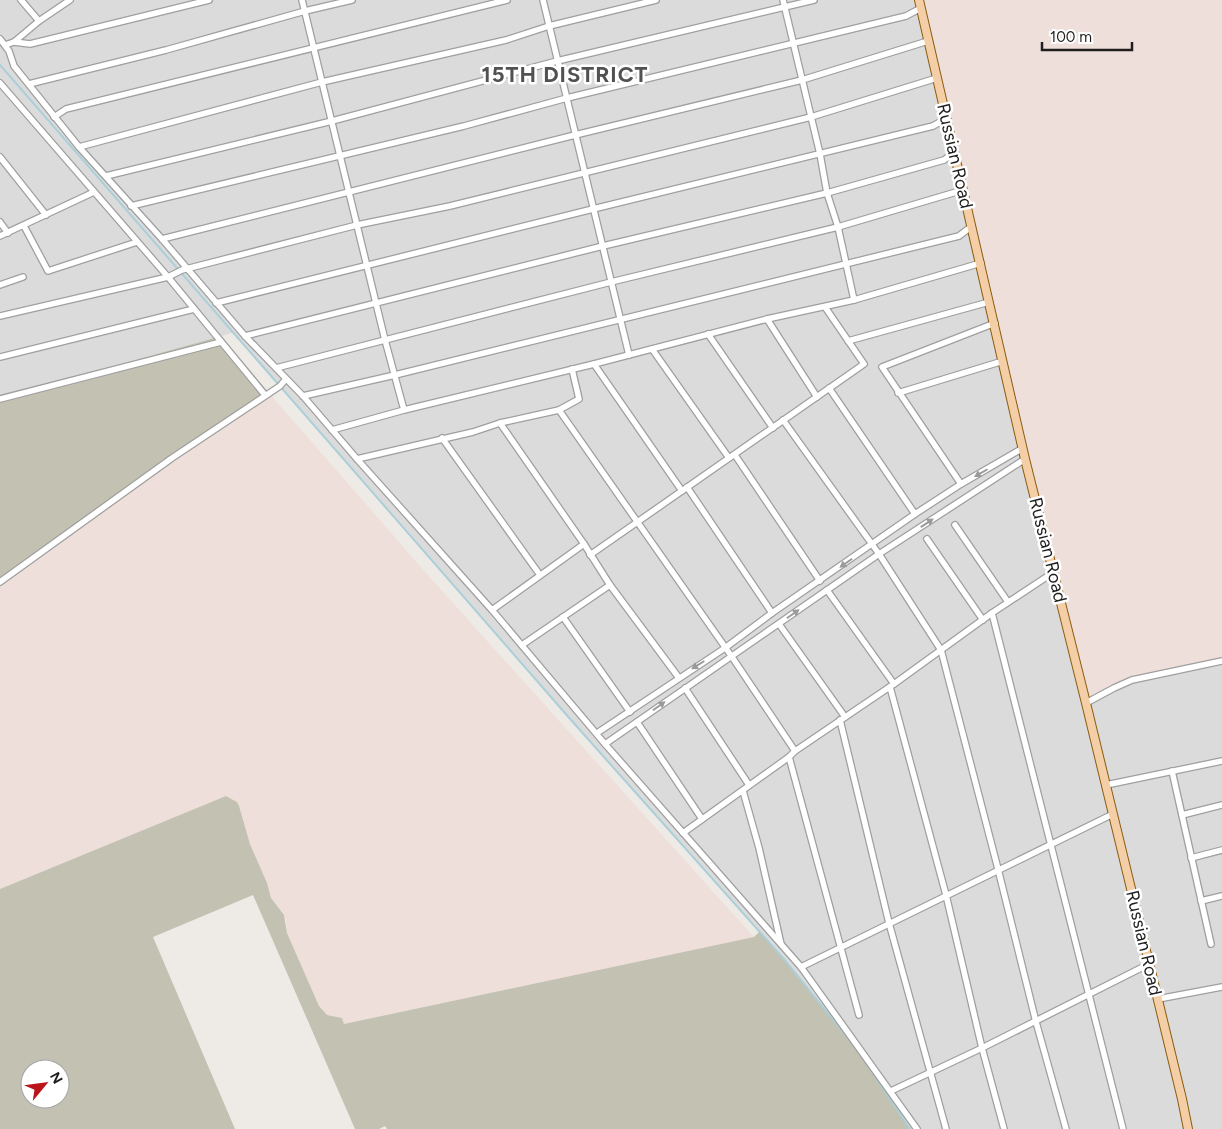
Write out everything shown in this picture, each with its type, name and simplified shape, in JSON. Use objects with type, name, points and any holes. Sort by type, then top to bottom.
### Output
[{"type":"main road","name":"Russian Road","points":[[920,4],[1025,458],[1158,999],[1188,1129]]},
{"type":"main road","name":"Russian Road","points":[[1182,1099],[1193,1129]]},
{"type":"street","points":[[21,0],[39,21]]},
{"type":"street","points":[[5,45],[14,42],[39,21],[69,1],[74,0]]},
{"type":"street","points":[[14,42],[30,44],[209,0]]},
{"type":"street","points":[[302,0],[385,340],[404,410]]},
{"type":"street","points":[[29,84],[166,50],[305,10],[352,0]]},
{"type":"street","points":[[54,118],[66,109],[507,0]]},
{"type":"street","points":[[543,0],[629,355]]},
{"type":"street","points":[[78,147],[322,82],[506,40],[549,26],[656,0]]},
{"type":"street","points":[[783,0],[820,154],[827,193],[838,227],[854,300]]},
{"type":"street","points":[[106,176],[332,121],[558,61],[814,0]]},
{"type":"street","points":[[132,206],[906,16],[920,4]]},
{"type":"street","points":[[0,39],[5,45],[14,66],[54,118],[162,239],[182,270],[216,303],[276,368],[285,381],[303,396],[492,610],[605,744],[801,967],[917,1129]]},
{"type":"street","points":[[162,239],[575,134],[802,80],[928,41]]},
{"type":"street","points":[[0,316],[168,277],[182,270],[357,225],[450,206],[811,117],[937,78]]},
{"type":"street","points":[[0,83],[267,394]]},
{"type":"street","points":[[216,303],[593,208],[933,126],[947,118]]},
{"type":"street","points":[[245,336],[602,246],[827,193],[944,160],[955,152]]},
{"type":"street","points":[[0,157],[46,215]]},
{"type":"street","points":[[276,368],[611,282],[838,227],[963,190]]},
{"type":"street","points":[[0,236],[94,192]]},
{"type":"street","points":[[0,222],[8,233]]},
{"type":"street","points":[[24,226],[48,271],[137,242]]},
{"type":"street","points":[[303,396],[959,236],[972,226]]},
{"type":"street","points":[[332,430],[404,410],[594,364],[766,319],[854,300],[981,264]]},
{"type":"street","points":[[0,285],[24,277]]},
{"type":"street","points":[[848,341],[989,302]]},
{"type":"street","points":[[590,555],[864,364],[825,307]]},
{"type":"street","points":[[0,357],[194,309]]},
{"type":"street","points":[[766,319],[817,397]]},
{"type":"street","points":[[961,484],[882,367],[995,323]]},
{"type":"street","points":[[708,334],[773,428]]},
{"type":"street","points":[[0,399],[221,342]]},
{"type":"street","points":[[652,349],[729,458]]},
{"type":"street","points":[[898,393],[1003,361]]},
{"type":"street","points":[[594,364],[772,613]]},
{"type":"street","points":[[357,459],[559,410],[579,399],[572,369]]},
{"type":"street","points":[[0,582],[172,458],[285,381]]},
{"type":"street","points":[[829,388],[915,514]]},
{"type":"street","points":[[559,410],[732,657],[795,751]]},
{"type":"street","points":[[783,420],[879,554],[941,650],[1036,1022],[1066,1129]]},
{"type":"street","points":[[500,423],[584,544],[610,585],[679,678]]},
{"type":"street","points":[[442,438],[540,575]]},
{"type":"street","points":[[597,733],[725,648],[772,613],[915,514],[961,484],[1023,448]]},
{"type":"street","points":[[735,454],[820,581]]},
{"type":"street","points":[[605,744],[879,554],[1025,458]]},
{"type":"street","points":[[955,525],[1008,602]]},
{"type":"street","points":[[927,539],[983,620]]},
{"type":"street","points":[[492,610],[584,544]]},
{"type":"street","points":[[683,833],[743,791],[795,751],[892,686],[992,613],[1054,572]]},
{"type":"street","points":[[522,645],[610,585]]},
{"type":"street","points":[[827,590],[892,686],[1004,1129]]},
{"type":"street","points":[[992,613],[1123,1129]]},
{"type":"street","points":[[563,617],[630,712]]},
{"type":"street","points":[[779,624],[843,719],[890,923],[946,1129]]},
{"type":"street","points":[[1086,703],[1132,680],[1222,661]]},
{"type":"street","points":[[685,688],[749,785]]},
{"type":"street","points":[[637,722],[702,819]]},
{"type":"street","points":[[789,757],[839,948],[859,1015]]},
{"type":"street","points":[[1106,785],[1222,761]]},
{"type":"street","points":[[1172,771],[1211,944]]},
{"type":"street","points":[[743,791],[759,848],[782,945]]},
{"type":"street","points":[[1182,816],[1222,805]]},
{"type":"street","points":[[801,967],[1113,814]]},
{"type":"street","points":[[1191,858],[1222,850]]},
{"type":"street","points":[[1201,901],[1222,896]]},
{"type":"street","points":[[890,1091],[1036,1022],[1149,964]]},
{"type":"street","points":[[1158,999],[1222,986]]},
{"type":"shaded area","points":[[0,0],[919,0],[1132,680],[1222,661],[1222,1129],[1193,1129],[1184,1103],[1188,1129],[910,1129],[856,1048],[783,958],[571,720],[282,387],[232,333],[0,398]]},
{"type":"shaded area","points":[[919,0],[1222,0],[1222,661],[1132,680],[1086,703]]},
{"type":"shaded area","points":[[221,336],[269,393],[0,582],[0,398]]},
{"type":"shaded area","points":[[269,393],[427,574],[754,937],[344,1024],[342,1018],[327,1015],[319,1006],[287,933],[286,919],[271,898],[267,883],[250,844],[239,806],[234,800],[226,796],[0,889],[0,582]]},
{"type":"shaded area","points":[[226,796],[237,802],[239,806],[250,844],[267,883],[271,898],[284,915],[287,933],[319,1006],[327,1015],[342,1018],[344,1024],[754,937],[759,932],[783,958],[856,1048],[910,1129],[387,1129],[385,1126],[379,1129],[355,1129],[253,895],[153,937],[235,1129],[0,1129],[0,889]]},
{"type":"waterway","points":[[0,65],[571,720],[783,958],[852,1043]]},
{"type":"waterway","points":[[862,1057],[910,1129]]},
{"type":"district","name":"15TH DISTRICT","points":[[565,74]]}]
